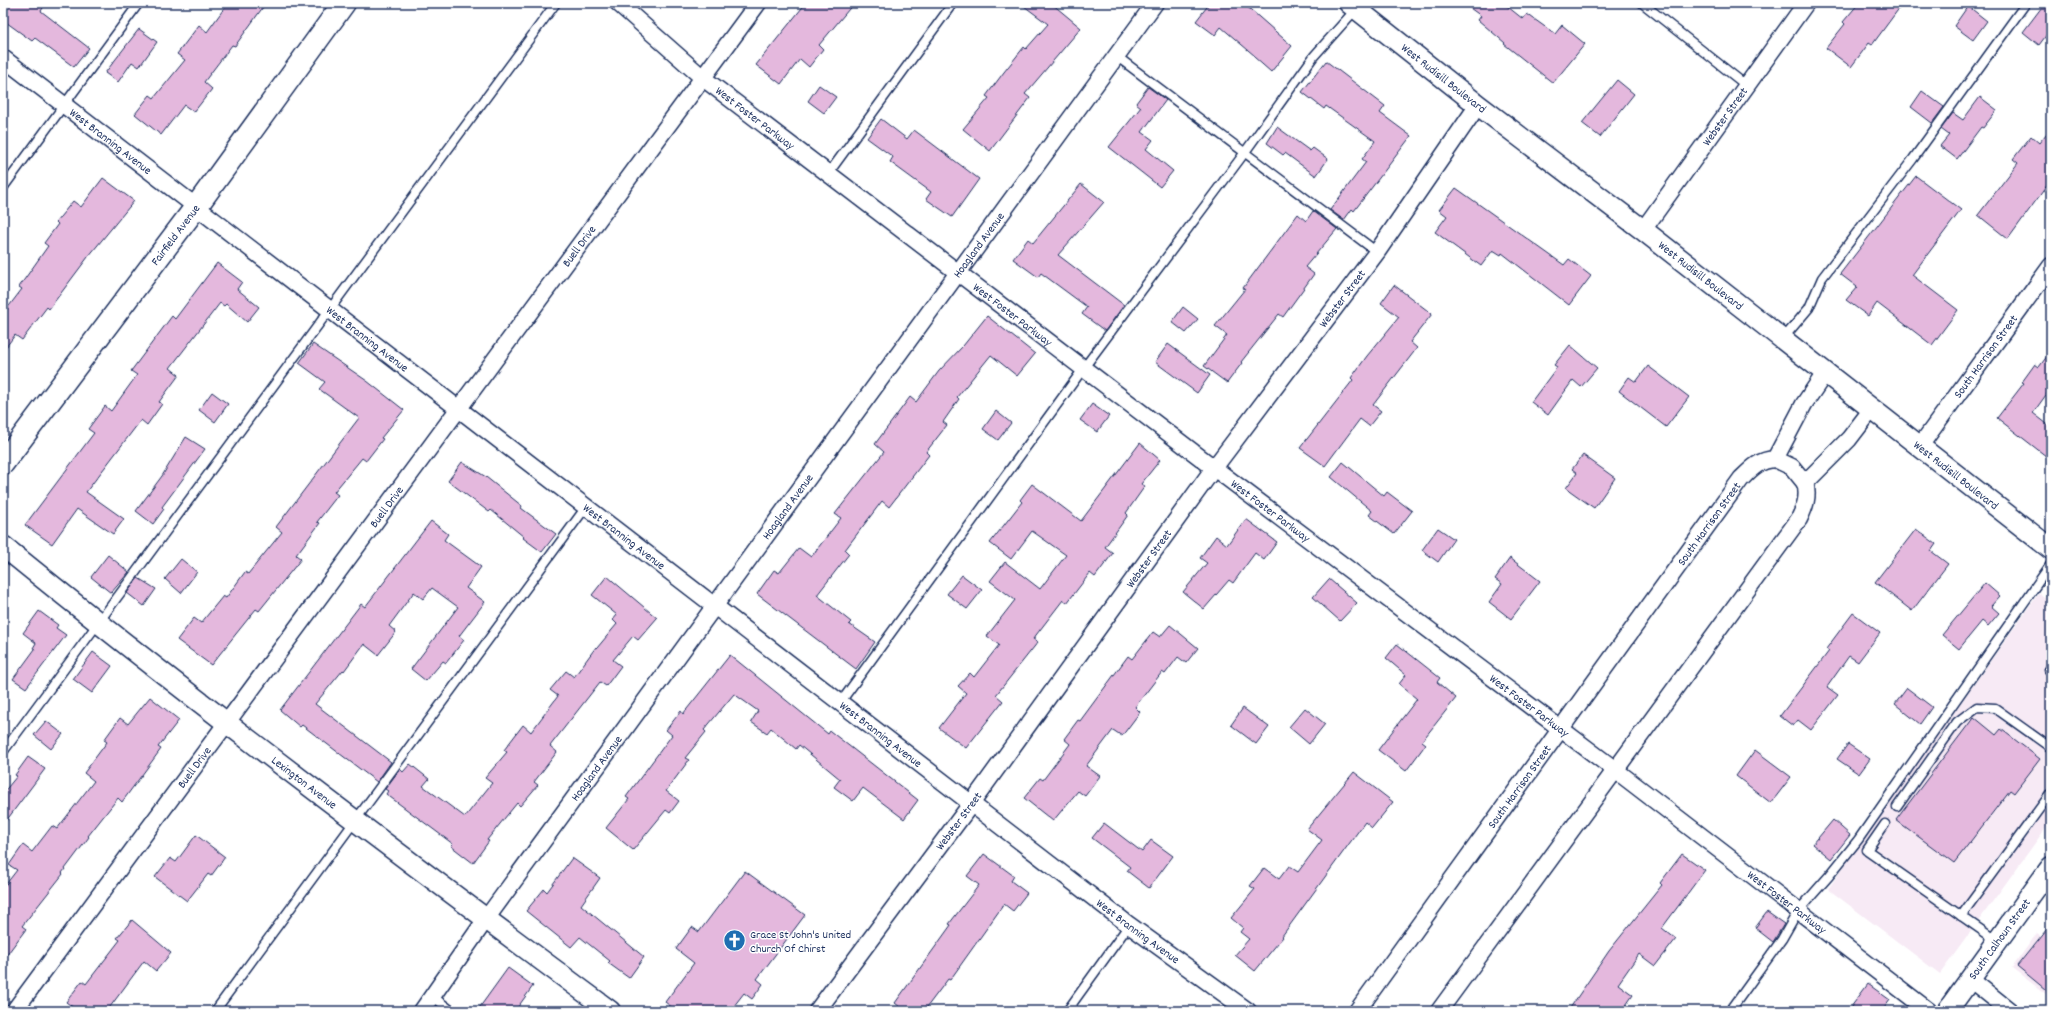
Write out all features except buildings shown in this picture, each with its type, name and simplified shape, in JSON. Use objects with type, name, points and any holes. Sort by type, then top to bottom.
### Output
[{"type":"main road","name":"Fairfield Avenue","points":[[3,463],[196,206],[344,3]]},
{"type":"street","name":"West Foster Parkway","points":[[618,3],[703,78],[1083,369],[1560,729],[1929,1011]]},
{"type":"street","name":"Buell Drive","points":[[14,1011],[758,3]]},
{"type":"street","name":"Hoagland Avenue","points":[[422,1011],[486,919],[958,273],[1115,55],[1155,3]]},
{"type":"street","name":"Webster Street","points":[[1643,230],[1806,3]]},
{"type":"street","name":"West Rudisill Boulevard","points":[[1353,6],[1478,105],[1643,230],[2051,549]]},
{"type":"street","name":"West Branning Avenue","points":[[3,58],[1129,926],[1248,1011]]},
{"type":"street","name":"Webster Street","points":[[817,1011],[971,804],[1214,468],[1377,252],[1478,105]]},
{"type":"street","name":"South Harrison Street","points":[[1920,446],[2051,266]]},
{"type":"street","points":[[1439,1011],[1799,519],[1806,498],[1805,483],[1792,468],[1775,458],[1804,404],[1825,373]]},
{"type":"street","points":[[1805,483],[1849,439],[1872,409]]},
{"type":"street","name":"South Harrison Street","points":[[1357,1011],[1742,479],[1755,464],[1765,459],[1775,458]]},
{"type":"street","name":"Lexington Avenue","points":[[3,546],[99,624],[227,724],[610,1011]]},
{"type":"street","name":"South Calhoun Street","points":[[1947,1011],[2051,867]]},
{"type":"street","points":[[1970,979],[2010,1011]]},
{"type":"lane","points":[[3,188],[139,3]]},
{"type":"lane","points":[[3,752],[99,624],[556,3]]},
{"type":"lane","points":[[828,174],[953,3]]},
{"type":"lane","points":[[1642,3],[1747,86]]},
{"type":"lane","points":[[1782,340],[1809,308],[1822,278],[1913,159],[2026,3]]},
{"type":"lane","points":[[840,703],[1083,369],[1244,154],[1314,56],[1353,6]]},
{"type":"lane","points":[[1115,55],[1244,154],[1377,252]]},
{"type":"lane","points":[[215,1011],[586,507]]},
{"type":"lane","points":[[1730,1011],[1782,939],[1798,910],[1829,876],[1858,840],[2051,564]]},
{"type":"lane","points":[[2051,668],[2049,670],[2051,672]]},
{"type":"lane","points":[[1897,807],[1956,722],[1977,707],[1995,708],[2051,748]]},
{"type":"lane","points":[[1961,916],[2051,793]]},
{"type":"lane","points":[[1867,850],[1885,824]]},
{"type":"lane","points":[[1858,840],[1867,850],[1997,941]]},
{"type":"lane","points":[[1067,1011],[1129,926]]},
{"type":"lane","points":[[432,996],[452,1011]]},
{"type":"shaded area","points":[[2039,593],[2051,602],[2051,821],[1940,974],[1828,889]]},
{"type":"shaded area","points":[[2037,933],[2051,944],[2051,998],[2012,968]]},
{"type":"place","name":"Grace St John's United Church Of Chirst","points":[[734,941]]}]
